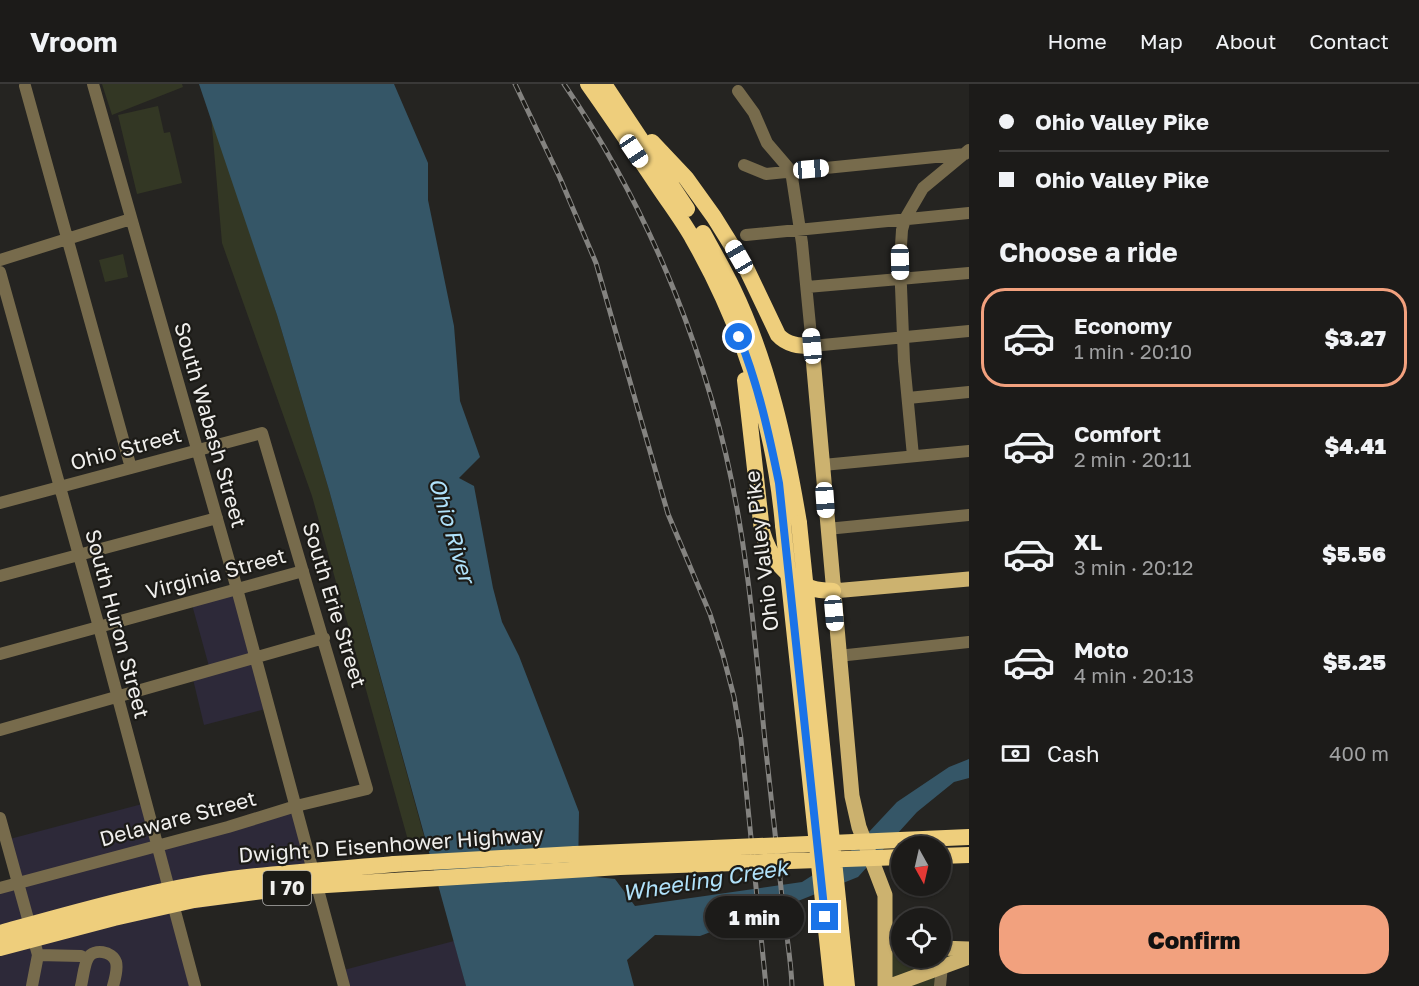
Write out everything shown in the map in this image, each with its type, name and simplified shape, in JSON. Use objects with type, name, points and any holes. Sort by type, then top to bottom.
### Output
[{"type":"highway","name":"Ohio Valley Pike","points":[[588,84],[693,238],[722,295],[747,358],[767,426],[779,483],[791,524],[832,986]]},
{"type":"highway","name":"Ohio Valley Pike","points":[[604,84],[703,233],[734,290],[759,356],[780,425],[847,986]]},
{"type":"highway","points":[[621,110],[686,178],[714,216],[747,270],[778,335],[794,345],[812,346]]},
{"type":"highway","points":[[722,295],[738,347],[746,388],[753,465],[764,539],[778,564],[793,578],[811,589],[833,591]]},
{"type":"highway","name":"I 70","points":[[578,862],[969,837]]},
{"type":"highway","points":[[951,856],[969,855]]},
{"type":"highway","name":"I 70","points":[[578,862],[891,857]]},
{"type":"highway","name":"Dwight D Eisenhower Highway","points":[[0,933],[105,904],[231,879],[394,864],[578,862]]},
{"type":"highway","name":"Dwight D Eisenhower Highway","points":[[0,948],[114,918],[216,897],[294,887],[578,862]]},
{"type":"main road","points":[[812,346],[852,796],[856,816],[882,884],[891,932]]},
{"type":"main road","points":[[833,591],[969,579]]},
{"type":"main road","points":[[951,948],[969,949]]},
{"type":"main road","points":[[951,963],[969,957]]},
{"type":"main road","points":[[885,986],[891,961]]},
{"type":"main road","points":[[890,986],[937,968]]},
{"type":"street","name":"South Wabash Street","points":[[93,84],[237,588],[344,986]]},
{"type":"street","points":[[25,86],[131,468]]},
{"type":"street","points":[[738,91],[754,113],[767,143],[791,171],[807,287],[812,346],[969,331]]},
{"type":"street","points":[[744,165],[766,174],[900,162],[968,152]]},
{"type":"street","points":[[913,456],[900,279],[902,230],[905,219],[923,188],[968,152]]},
{"type":"street","points":[[747,236],[969,213]]},
{"type":"street","points":[[0,260],[131,219]]},
{"type":"street","name":"South Huron Street","points":[[0,272],[99,627],[195,986]]},
{"type":"street","points":[[807,287],[969,273]]},
{"type":"street","points":[[908,398],[969,392]]},
{"type":"street","name":"Ohio Street","points":[[0,503],[262,433]]},
{"type":"street","name":"South Erie Street","points":[[262,433],[367,789]]},
{"type":"street","points":[[823,465],[969,451]]},
{"type":"street","points":[[827,529],[969,515]]},
{"type":"street","points":[[0,576],[217,518]]},
{"type":"street","name":"Virginia Street","points":[[0,654],[303,571]]},
{"type":"street","points":[[0,730],[324,638]]},
{"type":"street","points":[[838,656],[969,642]]},
{"type":"street","name":"Delaware Street","points":[[0,888],[296,806],[367,789]]},
{"type":"street","points":[[0,818],[38,954],[32,986]]},
{"type":"street","points":[[81,986],[87,959],[94,953],[101,952],[112,956],[116,962],[113,986]]},
{"type":"street","points":[[38,954],[81,956],[87,959]]},
{"type":"street","points":[[940,986],[942,968]]},
{"type":"shaded area","points":[[237,589],[269,708],[204,725],[192,675],[210,670],[191,601]]},
{"type":"shaded area","points":[[146,803],[157,845],[296,806],[320,893],[259,899],[175,912],[195,986],[0,986],[0,888],[17,883],[6,840]]},
{"type":"shaded area","points":[[454,941],[466,986],[344,986],[340,971]]},
{"type":"green space","points":[[102,84],[182,84],[183,87],[112,115]]},
{"type":"green space","points":[[158,106],[164,133],[170,132],[182,183],[137,194],[118,115]]},
{"type":"green space","points":[[211,115],[277,315],[329,490],[425,840],[411,851],[312,496],[222,243]]},
{"type":"green space","points":[[123,254],[128,277],[105,282],[99,260]]},
{"type":"green space","points":[[886,948],[891,948],[891,968],[942,968],[940,986],[885,986]]},
{"type":"green space","points":[[951,948],[969,949],[951,960]]},
{"type":"water","name":"Ohio River","points":[[199,84],[394,84],[428,163],[428,200],[454,326],[460,401],[480,457],[459,478],[474,486],[493,588],[502,622],[519,656],[579,812],[578,875],[615,879],[635,906],[802,882],[852,850],[897,802],[949,767],[969,759],[969,778],[954,782],[917,812],[895,836],[891,836],[891,841],[858,877],[793,903],[745,910],[737,922],[700,936],[655,935],[627,960],[634,986],[466,986],[329,490],[277,315]]},
{"type":"railway","points":[[515,84],[560,178],[596,263],[668,514],[710,614],[723,655],[734,697],[741,739],[766,986]]},
{"type":"railway","points":[[564,84],[596,134],[652,238],[696,349],[728,462],[744,549],[751,606],[792,986]]},
{"type":"route","points":[[739,337],[767,426],[779,483],[825,917]]},
{"type":"water label","name":"Wheeling Creek","points":[[705,880]]}]
